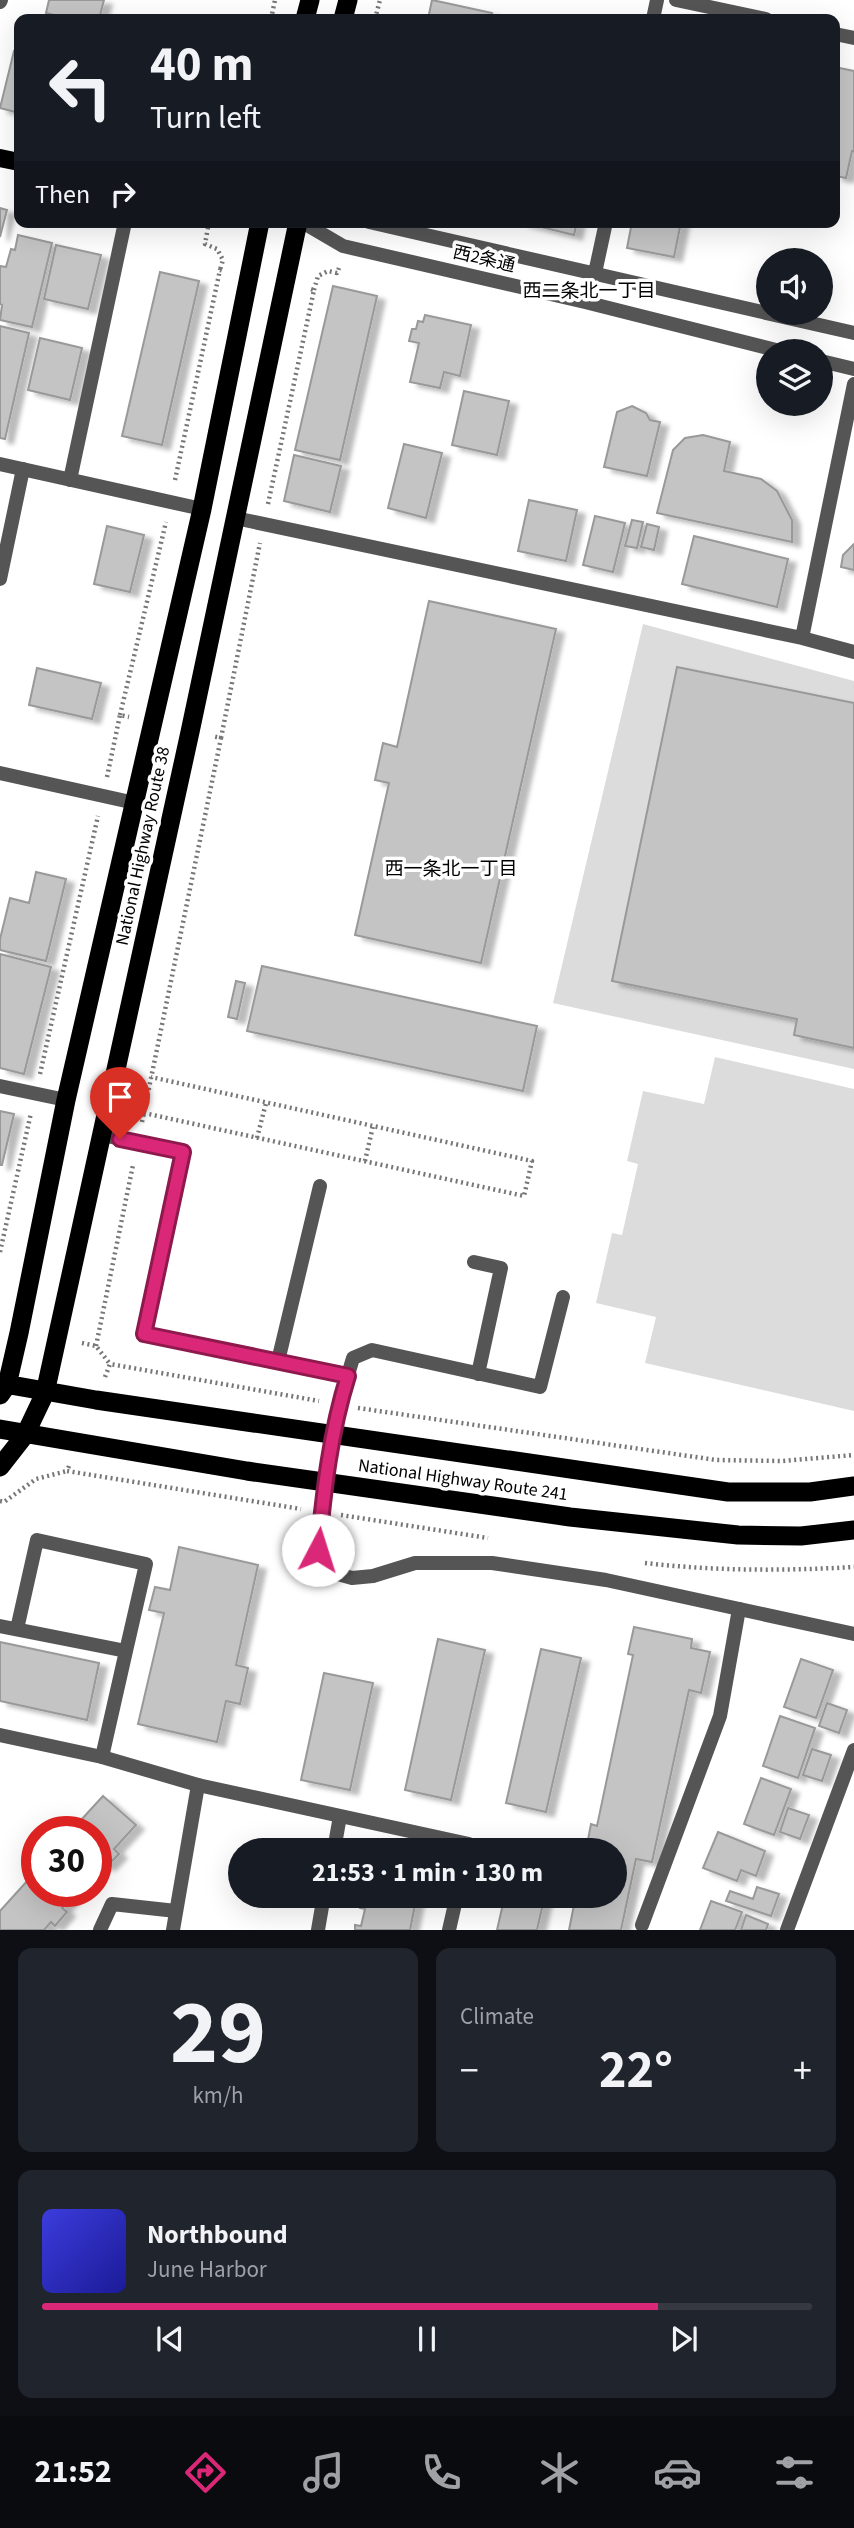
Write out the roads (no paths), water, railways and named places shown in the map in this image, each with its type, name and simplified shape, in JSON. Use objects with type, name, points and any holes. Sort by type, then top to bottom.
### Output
[{"type":"highway","name":"National Highway Route 38","points":[[2,1388],[202,509],[259,228]]},
{"type":"highway","name":"National Highway Route 38","points":[[0,1467],[26,1435],[45,1393],[299,228]]},
{"type":"highway","name":"National Highway Route 241","points":[[2,1388],[728,1492],[810,1492],[854,1486]]},
{"type":"highway","name":"National Highway Route 241","points":[[0,1429],[247,1471],[570,1517],[738,1535],[802,1536],[854,1530]]},
{"type":"street","points":[[676,0],[742,14]]},
{"type":"street","points":[[70,480],[124,228]]},
{"type":"street","name":"西2条通","points":[[311,228],[344,246],[756,345]]},
{"type":"street","name":"西2条通","points":[[396,228],[854,333]]},
{"type":"street","points":[[595,273],[605,228]]},
{"type":"street","points":[[833,364],[854,369]]},
{"type":"street","points":[[802,638],[854,384]]},
{"type":"street","points":[[0,464],[202,509]]},
{"type":"street","points":[[0,579],[23,469]]},
{"type":"street","points":[[235,518],[802,638],[854,652]]},
{"type":"street","points":[[0,773],[135,803]]},
{"type":"street","points":[[0,1086],[66,1100]]},
{"type":"street","points":[[102,1135],[183,1152],[144,1334],[348,1376]]},
{"type":"street","points":[[278,1362],[320,1186]]},
{"type":"street","points":[[474,1262],[501,1268],[478,1374]]},
{"type":"street","points":[[563,1297],[540,1387],[372,1350],[353,1358],[324,1480],[318,1550],[331,1572],[352,1578],[373,1577],[415,1563],[492,1563],[606,1580],[854,1634]]},
{"type":"street","points":[[17,1629],[37,1539],[146,1564],[102,1757]]},
{"type":"street","points":[[642,1925],[720,1716],[739,1609]]},
{"type":"street","points":[[0,1626],[126,1651]]},
{"type":"street","points":[[0,1735],[102,1757],[198,1785],[445,1838]]},
{"type":"street","points":[[787,1930],[854,1750]]},
{"type":"street","points":[[173,1930],[198,1785]]},
{"type":"street","points":[[336,1838],[340,1816]]},
{"type":"street","points":[[100,1930],[113,1904],[176,1911]]},
{"type":"street","points":[[318,1930],[322,1908]]},
{"type":"street","points":[[449,1930],[454,1908]]},
{"type":"district","name":"西二条北一丁目","points":[[589,291]]},
{"type":"district","name":"西一条北一丁目","points":[[451,869]]}]
